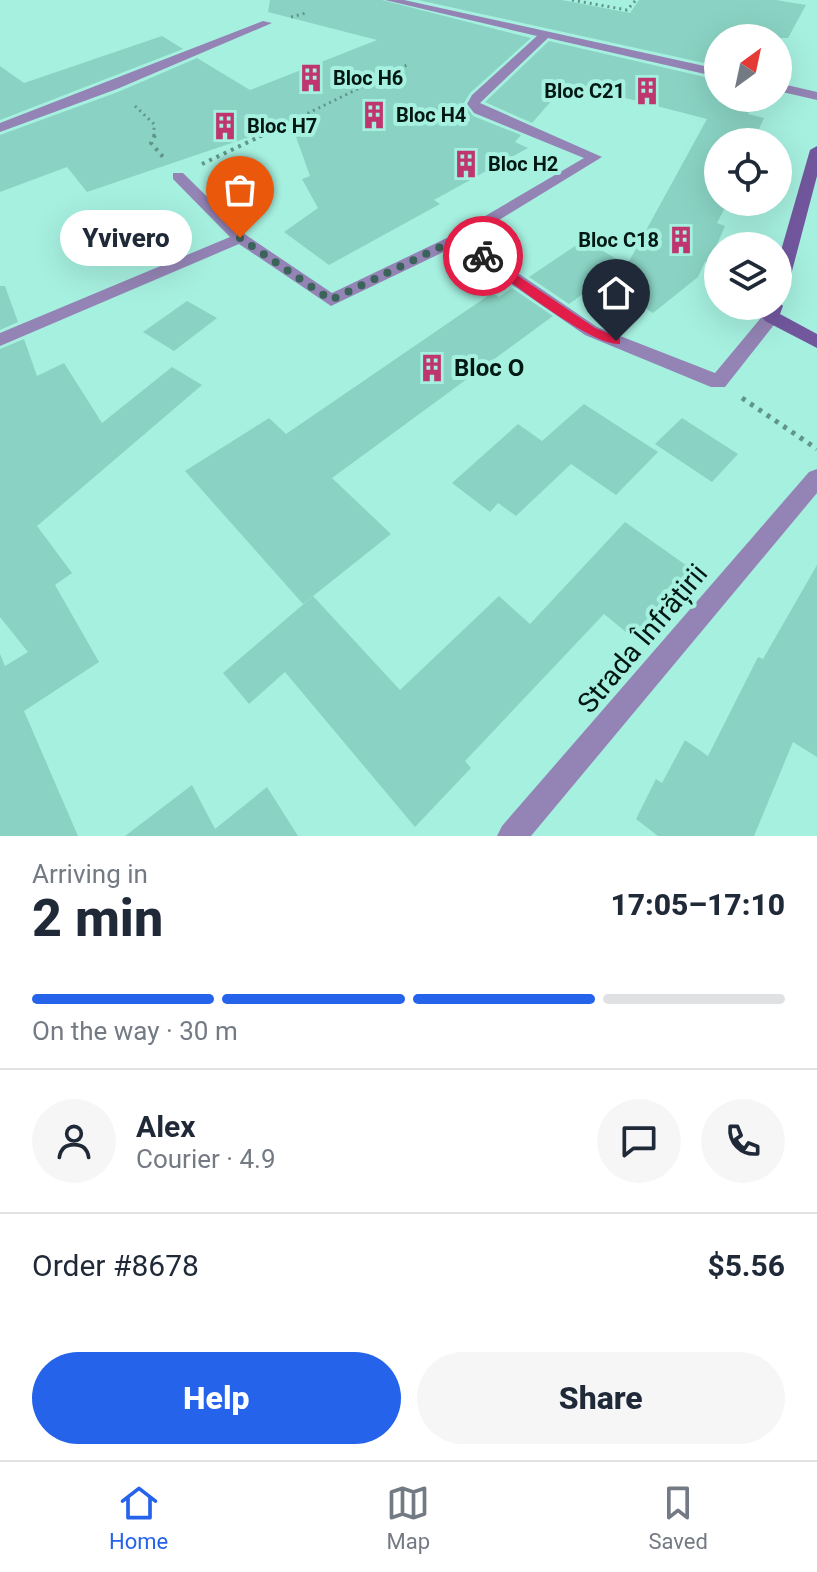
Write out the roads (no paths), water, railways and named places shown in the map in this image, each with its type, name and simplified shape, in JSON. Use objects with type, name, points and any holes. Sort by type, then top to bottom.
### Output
[{"type":"street","points":[[390,0],[704,70]]},
{"type":"street","points":[[0,128],[267,23]]},
{"type":"street","points":[[178,176],[240,238],[331,300],[457,239],[595,157],[479,110],[473,104],[545,35]]},
{"type":"street","points":[[792,90],[817,96]]},
{"type":"street","points":[[792,240],[817,150]]},
{"type":"street","points":[[0,340],[240,238]]},
{"type":"street","points":[[457,239],[591,331],[718,382],[765,320]]},
{"type":"street","points":[[785,320],[817,342]]},
{"type":"street","name":"Strada Înfrățirii","points":[[512,836],[817,478]]},
{"type":"place","name":"Bloc H6","points":[[311,78]]},
{"type":"place","name":"Bloc C21","points":[[647,91]]},
{"type":"place","name":"Bloc H4","points":[[374,115]]},
{"type":"place","name":"Bloc H7","points":[[225,126]]},
{"type":"place","name":"Bloc H2","points":[[466,164]]},
{"type":"place","name":"Yvivero","points":[[240,238]]},
{"type":"place","name":"Bloc C18","points":[[681,240]]},
{"type":"place","name":"Bloc O","points":[[432,368]]}]
